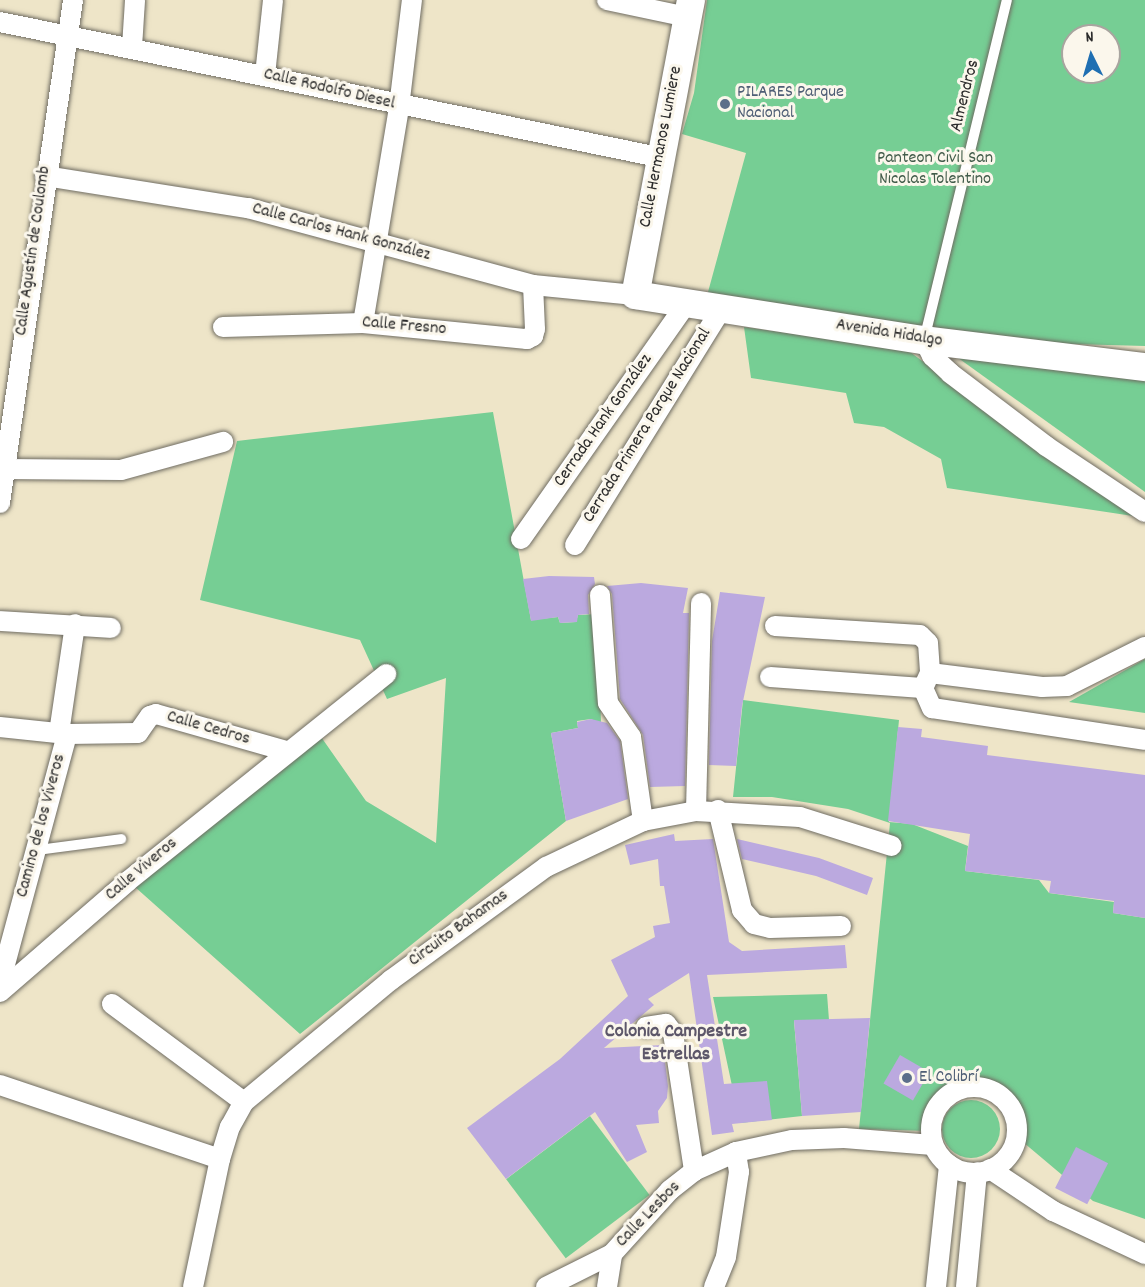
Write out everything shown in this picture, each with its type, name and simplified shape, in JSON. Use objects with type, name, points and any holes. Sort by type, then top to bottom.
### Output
[{"type":"street","name":"Calle Agustín de Coulomb","points":[[0,503],[4,468],[7,388],[45,176],[73,0]]},
{"type":"street","points":[[132,47],[135,0]]},
{"type":"street","points":[[266,75],[273,0]]},
{"type":"street","points":[[363,322],[399,107],[412,0]]},
{"type":"street","points":[[607,0],[689,8]]},
{"type":"street","name":"Calle Hermanos Lumiere","points":[[635,295],[658,157],[689,8]]},
{"type":"street","name":"Calle Rodolfo Diesel","points":[[0,22],[266,75],[399,107],[658,157]]},
{"type":"street","name":"Calle Carlos Hank González","points":[[45,176],[248,208],[533,285],[635,295]]},
{"type":"street","name":"Calle Fresno","points":[[223,327],[363,322],[527,339],[533,336],[535,329],[533,285]]},
{"type":"street","name":"Avenida Hidalgo","points":[[635,295],[924,340],[1145,367]]},
{"type":"street","name":"Cerrada Hank González","points":[[521,539],[687,303]]},
{"type":"street","name":"Cerrada Primera Parque Nacional","points":[[575,544],[722,308]]},
{"type":"street","points":[[924,340],[932,356],[950,373],[1046,446],[1145,512]]},
{"type":"street","points":[[4,468],[121,470],[223,442]]},
{"type":"street","points":[[600,595],[608,703],[631,737],[643,821]]},
{"type":"street","points":[[696,811],[701,603]]},
{"type":"street","points":[[0,621],[111,628]]},
{"type":"street","points":[[63,734],[75,624]]},
{"type":"street","points":[[775,626],[920,634],[927,643],[927,680],[932,708],[1145,740]]},
{"type":"street","points":[[770,677],[1067,686],[1145,647]]},
{"type":"street","name":"Calle Viveros","points":[[0,992],[286,751],[386,674]]},
{"type":"street","name":"Calle Cedros","points":[[63,734],[138,733],[150,716],[156,714],[286,751]]},
{"type":"street","name":"Camino de los Viveros","points":[[0,727],[63,734],[38,850],[0,983]]},
{"type":"street","points":[[718,810],[742,910],[754,924],[770,928],[841,926]]},
{"type":"street","name":"Circuito Bahamas","points":[[193,1287],[220,1159],[230,1127],[244,1102],[391,980],[496,901],[546,867],[643,821],[696,811],[718,810],[800,817],[892,846]]},
{"type":"street","points":[[112,1004],[244,1102]]},
{"type":"street","points":[[646,1027],[666,1024],[673,1033],[694,1171]]},
{"type":"street","points":[[0,1085],[220,1159]]},
{"type":"street","points":[[983,1171],[1003,1162],[1017,1137],[1012,1109],[991,1090],[977,1087],[949,1094],[932,1117],[933,1145],[949,1165],[983,1171],[1053,1211],[1145,1254]]},
{"type":"street","name":"Calle Lesbos","points":[[546,1287],[612,1254],[670,1190],[694,1171],[736,1152],[792,1140],[844,1138],[933,1145]]},
{"type":"street","points":[[714,1287],[726,1257],[739,1172],[736,1152]]},
{"type":"street","points":[[936,1287],[949,1165]]},
{"type":"street","points":[[966,1287],[983,1171]]},
{"type":"street","points":[[607,1287],[612,1254]]},
{"type":"lane","name":"Almendros","points":[[924,340],[1007,0]]},
{"type":"lane","points":[[38,850],[121,839]]},
{"type":"green space","name":"Panteon Civil San Nicolas Tolentino","points":[[707,0],[1145,0],[1145,346],[924,340],[705,303],[746,153],[682,134],[694,93]]},
{"type":"green space","points":[[744,327],[906,349],[1133,516],[947,488],[941,459],[884,427],[854,423],[846,393],[751,378]]},
{"type":"green space","points":[[954,355],[1145,371],[1145,492]]},
{"type":"green space","points":[[493,412],[531,620],[558,617],[560,623],[576,622],[578,615],[598,614],[601,724],[591,719],[577,721],[578,728],[551,733],[566,821],[300,1034],[135,887],[319,734],[366,801],[436,843],[446,678],[387,699],[360,640],[200,600],[237,441]]},
{"type":"green space","points":[[1145,659],[1145,713],[1069,702]]},
{"type":"green space","points":[[743,700],[899,720],[889,822],[912,824],[968,846],[965,871],[1039,880],[1049,893],[1114,902],[1113,913],[1145,918],[1145,1219],[1093,1201],[1017,1137],[1013,1109],[991,1090],[963,1088],[949,1094],[932,1116],[929,1131],[859,1129],[890,823],[848,809],[772,797],[733,797]]},
{"type":"green space","points":[[827,994],[829,1020],[794,1021],[802,1116],[740,1123],[713,997]]},
{"type":"green space","points":[[965,1100],[977,1100],[992,1108],[1000,1123],[1000,1135],[992,1150],[977,1158],[965,1158],[950,1150],[942,1135],[942,1123],[950,1108]]},
{"type":"green space","points":[[590,1116],[650,1195],[566,1258],[506,1179]]},
{"type":"building","points":[[549,576],[594,577],[595,584],[588,595],[589,614],[578,615],[577,622],[560,623],[558,617],[531,621],[523,579]]},
{"type":"building","points":[[641,583],[688,588],[683,613],[689,613],[685,786],[650,787],[643,735],[620,699],[612,594],[607,586]]},
{"type":"building","points":[[720,592],[765,597],[742,706],[736,766],[709,765],[712,641]]},
{"type":"building","points":[[591,719],[607,723],[620,741],[628,799],[566,821],[551,733],[578,728],[577,722]]},
{"type":"building","points":[[898,727],[922,729],[921,737],[988,746],[987,755],[1145,775],[1145,918],[1113,913],[1114,901],[1049,893],[1051,881],[965,871],[970,834],[888,821]]},
{"type":"building","points":[[674,834],[675,841],[713,839],[729,942],[742,951],[845,945],[847,968],[707,975],[724,1084],[767,1081],[772,1120],[732,1124],[734,1132],[712,1135],[689,973],[648,999],[654,1005],[604,1048],[663,1045],[668,1086],[667,1098],[658,1111],[659,1123],[636,1125],[647,1152],[627,1162],[595,1112],[506,1179],[467,1128],[560,1059],[628,996],[611,960],[655,937],[653,926],[670,923],[664,886],[660,886],[658,859],[630,865],[625,845]]},
{"type":"building","points":[[737,839],[819,858],[873,878],[867,895],[816,876],[742,859]]},
{"type":"building","points":[[870,1018],[861,1112],[802,1116],[794,1020]]},
{"type":"building","name":"El Colibrí","points":[[900,1055],[929,1072],[913,1101],[884,1084]]},
{"type":"building","points":[[1076,1147],[1108,1163],[1087,1204],[1055,1188]]},
{"type":"place","name":"PILARES Parque Nacional","points":[[725,104]]},
{"type":"place","name":"El Colibrí","points":[[907,1078]]},
{"type":"district","name":"Colonia Campestre Estrellas","points":[[676,1044]]}]
